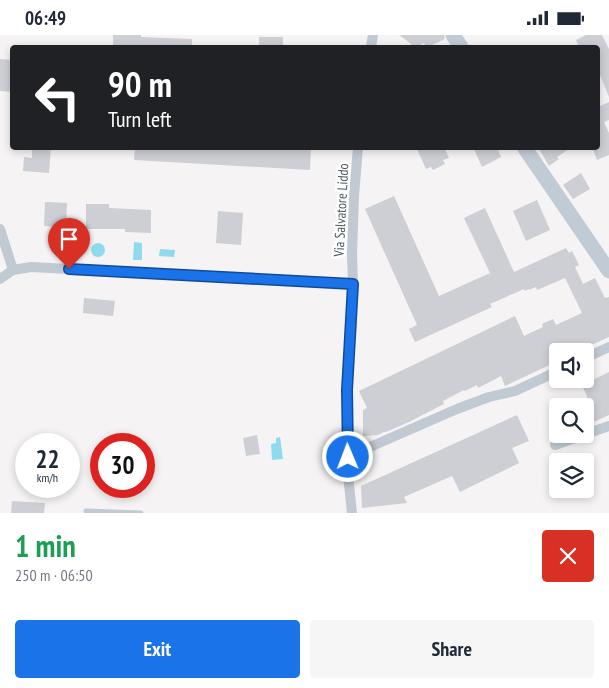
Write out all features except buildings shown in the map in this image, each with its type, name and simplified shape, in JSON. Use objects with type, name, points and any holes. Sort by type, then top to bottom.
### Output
[{"type":"main road","points":[[526,150],[609,271]]},
{"type":"street","name":"Via Salvatore Liddo","points":[[352,513],[348,475],[347,390],[353,284],[354,196],[358,150]]},
{"type":"street","points":[[0,229],[14,270]]},
{"type":"street","points":[[0,279],[14,270],[31,267],[353,284]]},
{"type":"street","points":[[594,354],[609,347]]},
{"type":"street","points":[[348,457],[457,409],[489,397],[515,391],[549,375]]},
{"type":"street","points":[[555,445],[609,425]]},
{"type":"lane","points":[[86,511],[141,513]]},
{"type":"water","points":[[134,242],[142,243],[142,260],[133,260]]},
{"type":"water","points":[[98,243],[103,245],[105,250],[103,255],[98,257],[93,255],[91,250],[93,245]]},
{"type":"water","points":[[160,249],[175,250],[174,257],[159,256]]},
{"type":"water","points":[[280,437],[283,459],[272,460],[271,444],[276,443],[276,438]]},
{"type":"route","points":[[69,269],[353,284],[347,390],[348,457]]}]
